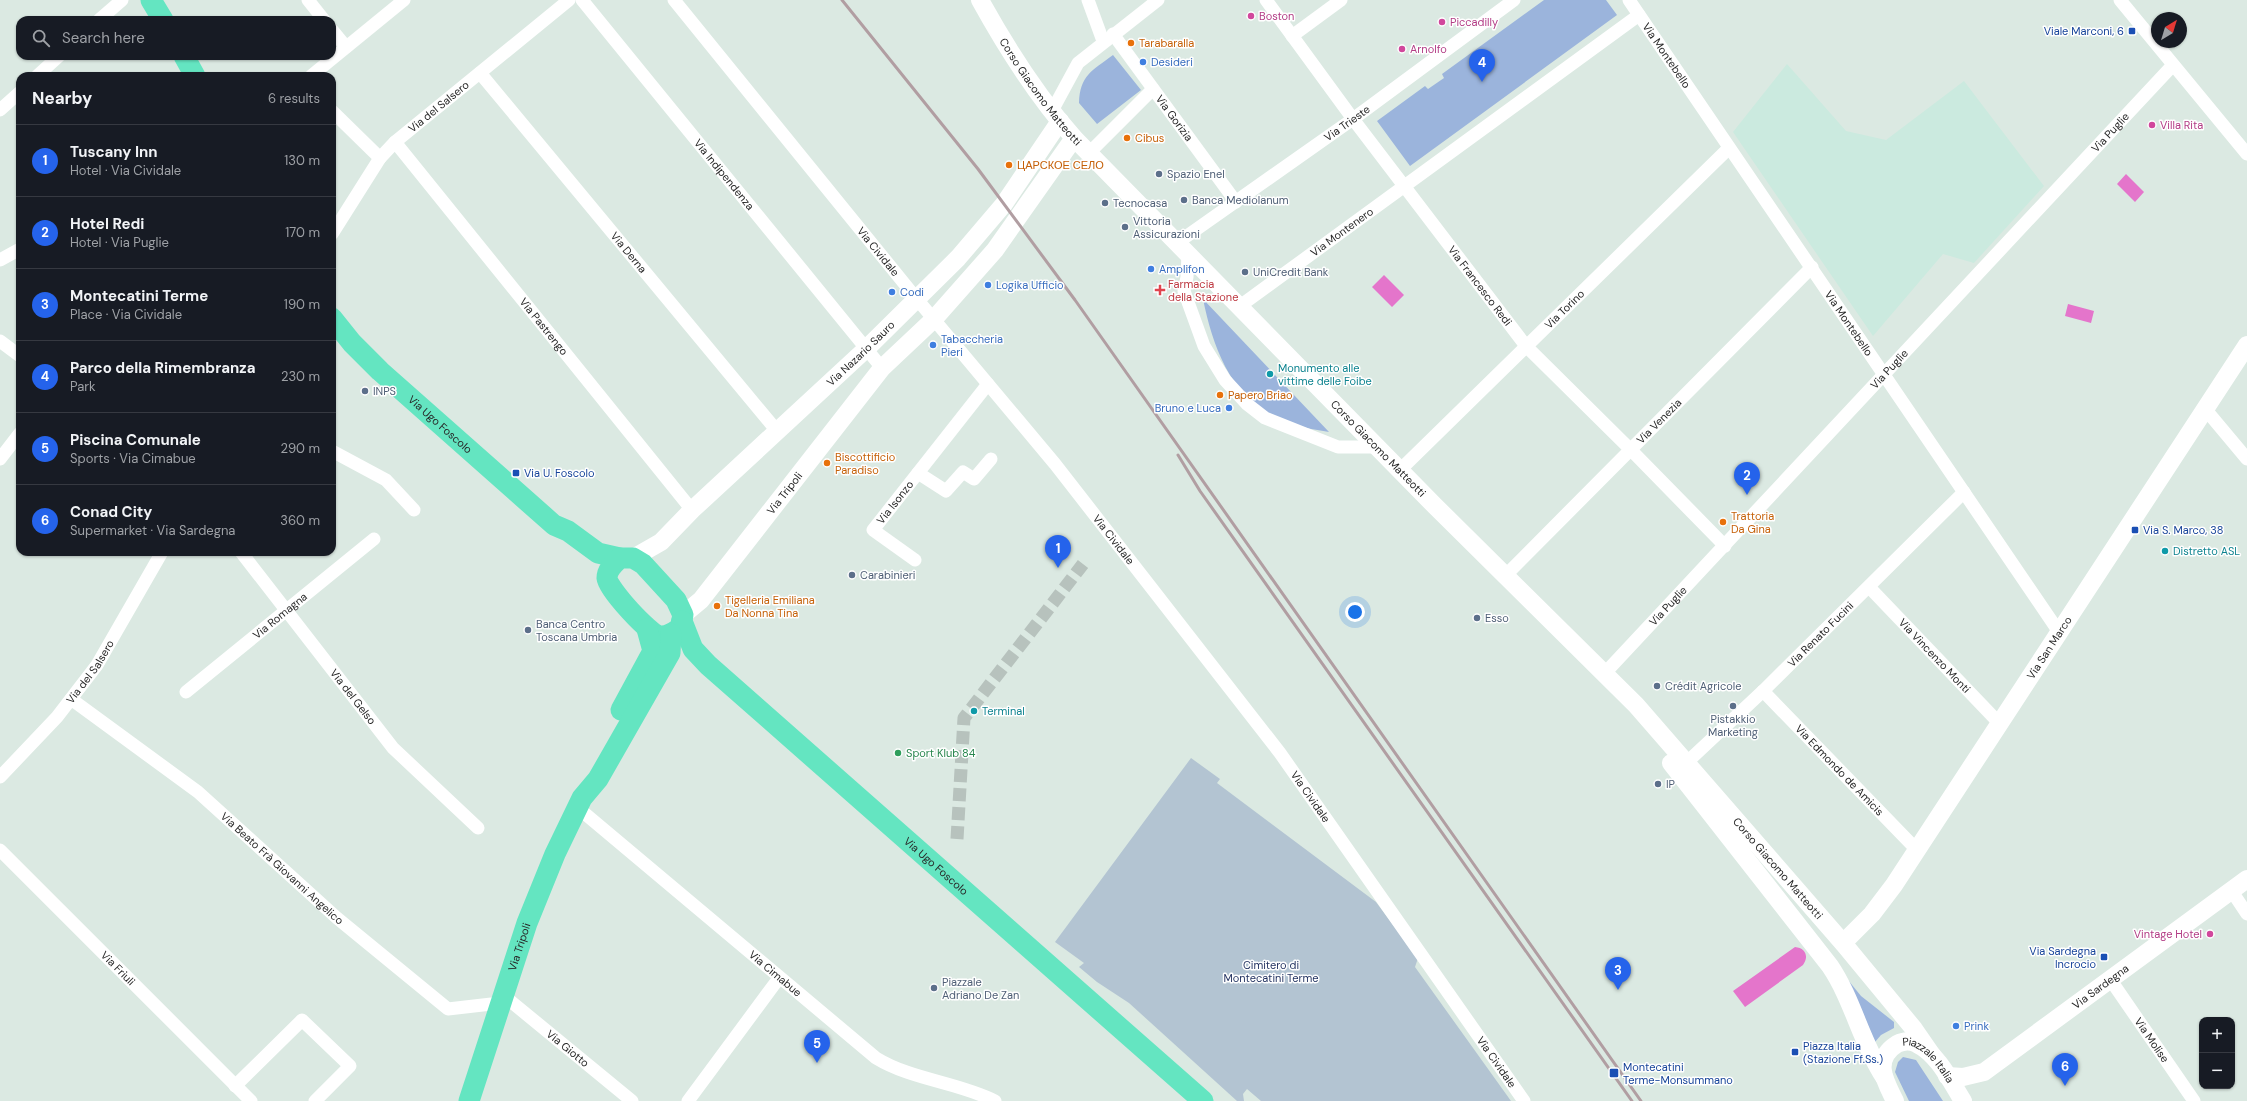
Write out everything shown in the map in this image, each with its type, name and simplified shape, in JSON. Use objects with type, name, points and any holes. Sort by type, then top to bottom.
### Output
[{"type":"main road","points":[[151,0],[161,16]]},
{"type":"main road","name":"Corso Giacomo Matteotti","points":[[980,0],[1007,48],[1056,116],[1074,138],[1400,470],[1636,705],[1830,966],[1838,980],[1871,1058],[1884,1077]]},
{"type":"main road","points":[[186,60],[193,72]]},
{"type":"main road","name":"Via Nazario Sauro","points":[[626,558],[661,542],[692,510],[866,349],[958,258],[1004,204],[1056,116]]},
{"type":"main road","points":[[882,368],[934,320],[995,250],[1074,138]]},
{"type":"main road","name":"Via Ugo Foscolo","points":[[336,323],[352,343],[380,371],[554,525]]},
{"type":"main road","name":"Via San Marco","points":[[1843,943],[1872,914],[1917,850],[2206,410],[2247,345]]},
{"type":"main road","name":"Via Tripoli","points":[[679,623],[701,600],[882,368]]},
{"type":"main road","points":[[554,525],[568,531],[598,553],[626,558]]},
{"type":"main road","points":[[554,525],[559,534],[608,582],[647,629],[660,636],[679,623]]},
{"type":"main road","points":[[608,582],[607,576],[611,566],[626,558]]},
{"type":"main road","name":"Via Ugo Foscolo","points":[[626,558],[643,564],[676,600],[679,623],[693,649],[708,664],[1198,1099]]},
{"type":"main road","points":[[580,802],[598,779],[670,652],[679,623]]},
{"type":"main road","points":[[580,802],[587,773],[653,651],[647,629]]},
{"type":"main road","name":"Corso Giacomo Matteotti","points":[[1678,763],[1843,943],[1914,1029],[1932,1055]]},
{"type":"main road","name":"Via Tripoli","points":[[469,1101],[527,923],[554,854],[580,802]]},
{"type":"main road","name":"Via Sardegna","points":[[1947,1076],[1963,1077],[1984,1072],[2247,879]]},
{"type":"main road","name":"Piazzale Italia","points":[[1895,1101],[1884,1077],[1884,1057],[1889,1049],[1904,1041],[1917,1044],[1932,1055],[1963,1101]]},
{"type":"street","points":[[104,16],[122,0]]},
{"type":"street","points":[[308,0],[321,16]]},
{"type":"street","points":[[336,55],[404,0]]},
{"type":"street","name":"Via del Salsero","points":[[336,228],[380,158],[395,142],[569,0]]},
{"type":"street","name":"Via Indipendenza","points":[[582,0],[882,368]]},
{"type":"street","name":"Via Cividale","points":[[674,0],[934,320],[1055,464],[1280,753],[1524,1101]]},
{"type":"street","name":"Via Gorizia","points":[[1088,0],[1108,38],[1153,89],[1236,202]]},
{"type":"street","points":[[1056,116],[1078,63],[1158,0]]},
{"type":"street","name":"Via Francesco Redi","points":[[1266,0],[1353,119],[1526,346],[1725,546]]},
{"type":"street","points":[[1292,36],[1341,0]]},
{"type":"street","name":"Via Trieste","points":[[1182,248],[1236,202],[1353,119],[1514,0]]},
{"type":"street","name":"Via Montebello","points":[[1629,0],[2059,632]]},
{"type":"street","points":[[2120,0],[2173,65],[2244,146]]},
{"type":"street","name":"Via Montenero","points":[[1240,306],[1639,15]]},
{"type":"street","points":[[336,35],[346,47]]},
{"type":"street","points":[[42,72],[55,60]]},
{"type":"street","points":[[316,72],[330,60]]},
{"type":"street","name":"Via Puglie","points":[[1605,673],[2173,65]]},
{"type":"street","name":"Via Derna","points":[[480,73],[777,431]]},
{"type":"street","points":[[1089,153],[1153,89]]},
{"type":"street","points":[[0,110],[16,96]]},
{"type":"street","points":[[336,115],[380,158]]},
{"type":"street","name":"Via Pastrengo","points":[[395,142],[692,510]]},
{"type":"street","name":"Via Torino","points":[[1400,470],[1729,148]]},
{"type":"street","points":[[1182,248],[1187,277],[1184,291],[1204,346],[1225,380],[1247,404],[1265,418],[1338,447],[1378,447]]},
{"type":"street","points":[[0,260],[16,251]]},
{"type":"street","name":"Via Venezia","points":[[1506,575],[1812,267]]},
{"type":"street","points":[[0,342],[16,353]]},
{"type":"street","name":"Via Isonzo","points":[[915,560],[873,530],[988,384]]},
{"type":"street","points":[[2206,410],[2247,459]]},
{"type":"street","points":[[0,459],[16,438]]},
{"type":"street","points":[[336,453],[386,480],[414,510]]},
{"type":"street","name":"Via Isonzo","points":[[918,473],[946,492],[963,472],[974,479],[991,459]]},
{"type":"street","name":"Via Renato Fucini","points":[[1678,763],[1763,691],[1964,492]]},
{"type":"street","name":"Via Romagna","points":[[186,692],[374,539]]},
{"type":"street","name":"Via del Salsero","points":[[0,777],[57,717],[97,665],[160,556]]},
{"type":"street","name":"Via del Gelso","points":[[244,556],[285,612],[393,748],[478,828]]},
{"type":"street","name":"Via Vincenzo Monti","points":[[1869,587],[2000,724]]},
{"type":"street","name":"Via Edmondo de Amicis","points":[[1763,691],[1917,850]]},
{"type":"street","name":"Via Beato Frà Giovanni Angelico","points":[[71,699],[198,792],[337,918],[448,1010],[502,999]]},
{"type":"street","name":"Via Cimabue","points":[[580,802],[779,978],[883,1062],[906,1072],[970,1090],[995,1101]]},
{"type":"street","name":"Via Friuli","points":[[0,850],[251,1101]]},
{"type":"street","points":[[2231,890],[2247,914]]},
{"type":"street","points":[[688,1101],[779,978]]},
{"type":"street","name":"Via Molise","points":[[2110,979],[2194,1101]]},
{"type":"street","name":"Via Giotto","points":[[502,999],[632,1101]]},
{"type":"street","points":[[235,1086],[302,1020],[350,1066],[316,1101]]},
{"type":"shaded area","points":[[1544,0],[1606,0],[1617,15],[1410,166],[1377,121],[1425,86],[1428,89],[1444,78],[1442,74]]},
{"type":"shaded area","points":[[1113,55],[1141,90],[1097,124],[1079,103],[1080,94],[1088,74]]},
{"type":"shaded area","points":[[1787,64],[1846,131],[1886,140],[1964,81],[2044,186],[1974,263],[1943,254],[1873,336],[1733,132]]},
{"type":"shaded area","points":[[2126,174],[2144,192],[2135,202],[2117,184]]},
{"type":"shaded area","points":[[1384,275],[1404,295],[1392,307],[1372,287]]},
{"type":"shaded area","points":[[1203,299],[1329,432],[1293,425],[1273,417],[1256,405],[1242,391],[1230,376],[1221,358]]},
{"type":"shaded area","points":[[2068,304],[2094,311],[2091,323],[2065,316]]},
{"type":"shaded area","points":[[1795,947],[1802,949],[1805,953],[1806,959],[1803,965],[1745,1007],[1733,991]]},
{"type":"shaded area","points":[[1848,980],[1861,996],[1894,1022],[1894,1028],[1881,1035],[1875,1042]]},
{"type":"shaded area","points":[[1903,1057],[1916,1060],[1943,1101],[1909,1101],[1895,1072],[1898,1062]]},
{"type":"green space","name":"Cimitero di Montecatini Terme","points":[[1191,758],[1220,779],[1217,783],[1376,902],[1418,958],[1415,967],[1511,1101],[1261,1101],[1247,1089],[1243,1094],[1244,1101],[1237,1101],[1129,1003],[1097,982],[1079,967],[1084,963],[1055,942]]},
{"type":"tunnel","points":[[957,839],[964,718],[1083,564]]},
{"type":"railway","points":[[842,0],[978,169],[1075,300],[1641,1101]]},
{"type":"railway","points":[[1178,455],[1200,491],[1632,1101]]},
{"type":"place","name":"Boston","points":[[1251,16]]},
{"type":"place","name":"Piccadilly","points":[[1442,22]]},
{"type":"place","name":"Viale Marconi, 6","points":[[2132,31]]},
{"type":"place","name":"Tarabaralla","points":[[1131,43]]},
{"type":"place","name":"Arnolfo","points":[[1402,49]]},
{"type":"place","name":"Desideri","points":[[1143,62]]},
{"type":"place","name":"Parco della Rimembranza","points":[[1482,82]]},
{"type":"place","name":"Villa Rita","points":[[2152,125]]},
{"type":"place","name":"Cibus","points":[[1127,138]]},
{"type":"place","name":"ЦАРСКОЕ СЕЛО","points":[[1009,165]]},
{"type":"place","name":"Spazio Enel","points":[[1159,174]]},
{"type":"place","name":"Banca Mediolanum","points":[[1184,200]]},
{"type":"place","name":"Tecnocasa","points":[[1105,203]]},
{"type":"place","name":"Vittoria Assicurazioni","points":[[1125,227]]},
{"type":"place","name":"Amplifon","points":[[1151,269]]},
{"type":"place","name":"UniCredit Bank","points":[[1245,272]]},
{"type":"place","name":"Logika Ufficio","points":[[988,285]]},
{"type":"place","name":"Farmacia della Stazione","points":[[1160,290]]},
{"type":"place","name":"Codi","points":[[892,292]]},
{"type":"place","name":"Tabaccheria Pieri","points":[[933,345]]},
{"type":"place","name":"Monumento alle vittime delle Foibe","points":[[1270,374]]},
{"type":"place","name":"INPS","points":[[365,391]]},
{"type":"place","name":"Papero Briao","points":[[1220,395]]},
{"type":"place","name":"Bruno e Luca","points":[[1229,408]]},
{"type":"place","name":"Biscottificio Paradiso","points":[[827,463]]},
{"type":"place","name":"Via U. Foscolo","points":[[516,473]]},
{"type":"place","name":"Hotel Redi","points":[[1747,495]]},
{"type":"place","name":"Trattoria Da Gina","points":[[1723,522]]},
{"type":"place","name":"Via S. Marco, 38","points":[[2135,530]]},
{"type":"place","name":"Distretto ASL","points":[[2165,551]]},
{"type":"place","name":"Tuscany Inn","points":[[1058,568]]},
{"type":"place","name":"Carabinieri","points":[[852,575]]},
{"type":"place","name":"Tigelleria Emiliana Da Nonna Tina","points":[[717,606]]},
{"type":"place","name":"Esso","points":[[1477,618]]},
{"type":"place","name":"Banca Centro Toscana Umbria","points":[[528,630]]},
{"type":"place","name":"Crédit Agricole","points":[[1657,686]]},
{"type":"place","name":"Pistakkio Marketing","points":[[1733,706]]},
{"type":"place","name":"Terminal","points":[[974,711]]},
{"type":"place","name":"Sport Klub 84","points":[[898,753]]},
{"type":"place","name":"IP","points":[[1658,784]]},
{"type":"place","name":"Vintage Hotel","points":[[2210,934]]},
{"type":"place","name":"Via Sardegna Incrocio","points":[[2104,957]]},
{"type":"place","name":"Piazzale Adriano De Zan","points":[[934,988]]},
{"type":"place","name":"Montecatini Terme","points":[[1618,990]]},
{"type":"place","name":"Prink","points":[[1956,1026]]},
{"type":"place","name":"Piazza Italia (Stazione Ff.Ss.)","points":[[1795,1052]]},
{"type":"place","name":"Piscina Comunale","points":[[817,1063]]},
{"type":"place","name":"Montecatini Terme-Monsummano","points":[[1614,1073]]},
{"type":"place","name":"Conad City","points":[[2065,1086]]}]
